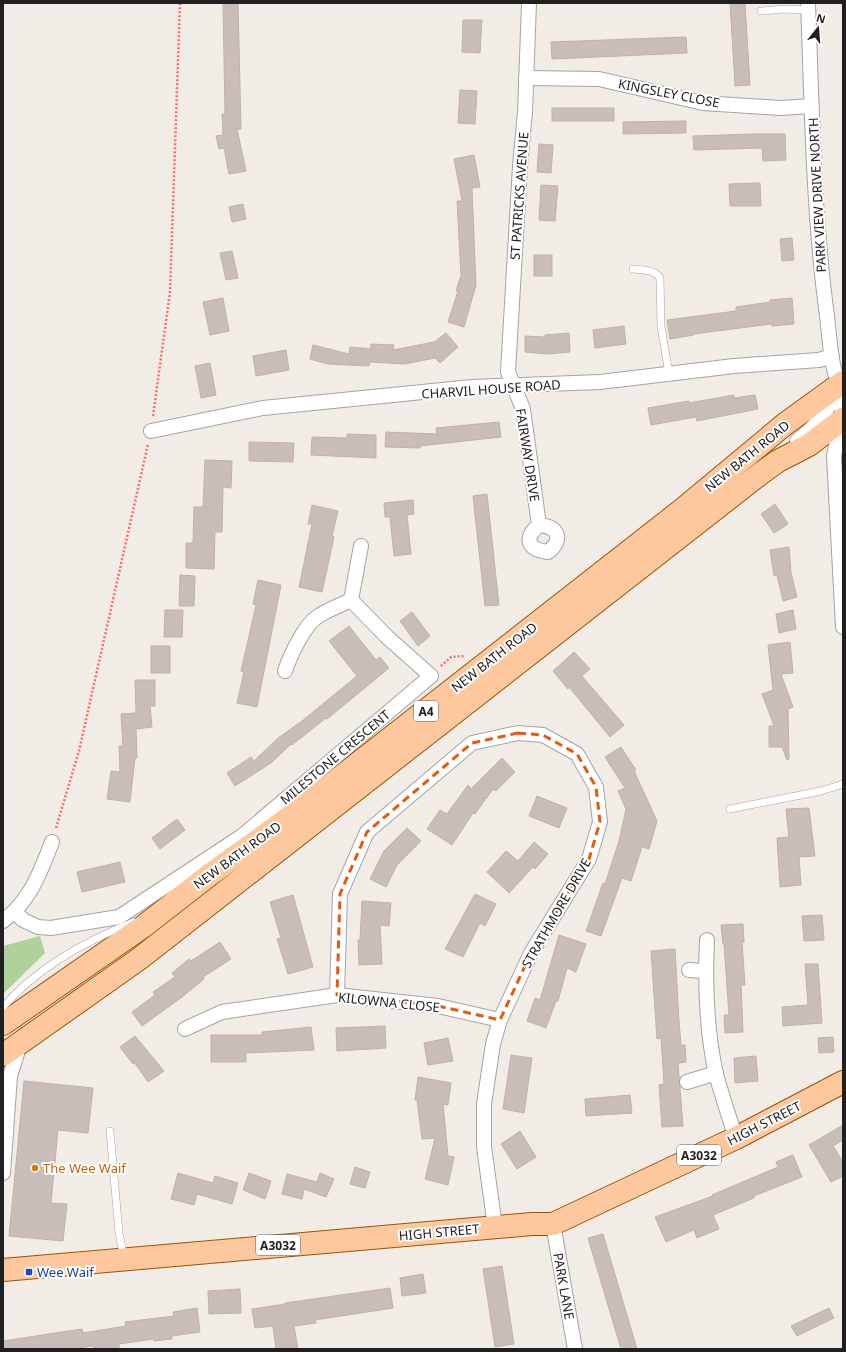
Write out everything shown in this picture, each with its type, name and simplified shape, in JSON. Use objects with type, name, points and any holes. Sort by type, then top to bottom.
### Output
[{"type":"main road","name":"NEW BATH ROAD","points":[[3,1024],[82,971],[165,910],[418,717],[683,509],[785,424],[842,388]]},
{"type":"main road","name":"NEW BATH ROAD","points":[[11,1050],[139,959],[778,461],[809,445],[842,420]]},
{"type":"main road","name":"HIGH STREET","points":[[3,1270],[124,1258],[495,1227],[553,1224],[841,1087]]},
{"type":"street","name":"ST PATRICKS AVENUE","points":[[514,387],[508,372],[526,78],[529,3]]},
{"type":"street","name":"PARK VIEW DRIVE NORTH","points":[[808,7],[815,186],[821,264],[832,356],[842,388],[842,420],[834,456],[843,628]]},
{"type":"street","name":"KINGSLEY CLOSE","points":[[526,78],[599,80],[703,103],[780,108],[812,106]]},
{"type":"street","name":"CHARVIL HOUSE ROAD","points":[[151,431],[263,408],[472,387],[514,387],[600,382],[734,366],[819,360],[832,356]]},
{"type":"street","name":"FAIRWAY DRIVE","points":[[514,387],[523,409],[539,525]]},
{"type":"street","points":[[778,461],[792,446],[819,423],[842,388]]},
{"type":"street","points":[[809,445],[823,449],[834,456]]},
{"type":"street","points":[[285,671],[290,656],[299,640],[316,617],[351,600],[361,546]]},
{"type":"street","name":"MILESTONE CRESCENT","points":[[15,912],[28,922],[38,927],[51,928],[119,917],[242,836],[430,676],[387,637],[351,600]]},
{"type":"street","name":"STRATHMORE DRIVE","points":[[337,995],[340,894],[367,832],[472,743],[518,732],[543,735],[577,754],[596,787],[600,822],[589,859],[531,953],[500,1020],[488,1071],[484,1104],[484,1147],[495,1227]]},
{"type":"street","points":[[3,921],[15,912],[30,893],[52,842]]},
{"type":"street","points":[[707,940],[705,971],[716,1073],[736,1138]]},
{"type":"street","points":[[689,970],[705,971]]},
{"type":"street","name":"KILOWNA CLOSE","points":[[185,1029],[222,1012],[337,995],[438,1006],[500,1020]]},
{"type":"street","points":[[3,1173],[7,1080],[11,1050]]},
{"type":"street","points":[[687,1082],[716,1073]]},
{"type":"street","name":"PARK LANE","points":[[553,1224],[575,1349]]},
{"type":"lane","points":[[761,11],[808,7]]},
{"type":"lane","points":[[633,269],[649,270],[657,273],[660,278],[661,326],[669,374]]},
{"type":"lane","points":[[730,809],[821,791],[843,784]]},
{"type":"lane","points":[[3,1007],[31,980],[69,952],[105,934],[165,910]]},
{"type":"lane","points":[[110,1131],[119,1233],[124,1258]]},
{"type":"highlighted area","points":[[518,733],[543,735],[577,754],[596,787],[600,822],[589,859],[531,953],[500,1020],[438,1006],[337,995],[340,894],[367,832],[472,743]]},
{"type":"green space","points":[[40,936],[45,953],[3,994],[3,946]]},
{"type":"building","points":[[223,3],[238,3],[241,129],[237,129],[246,171],[229,174],[224,148],[219,149],[216,136],[223,135],[222,114],[225,114]]},
{"type":"building","points":[[730,3],[745,3],[750,85],[735,86]]},
{"type":"building","points":[[463,20],[482,20],[480,53],[462,52]]},
{"type":"building","points":[[686,37],[687,53],[552,59],[551,42]]},
{"type":"building","points":[[460,90],[477,91],[475,124],[458,123]]},
{"type":"building","points":[[552,108],[614,108],[614,121],[552,121]]},
{"type":"building","points":[[686,121],[686,133],[623,134],[623,122]]},
{"type":"building","points":[[785,134],[786,160],[763,161],[762,148],[694,150],[693,136]]},
{"type":"building","points":[[539,144],[553,145],[551,173],[537,172]]},
{"type":"building","points":[[474,155],[480,187],[472,188],[476,285],[464,327],[448,322],[458,291],[456,291],[461,275],[457,201],[462,201],[454,159]]},
{"type":"building","points":[[760,183],[761,206],[730,206],[729,184]]},
{"type":"building","points":[[541,185],[558,186],[555,221],[539,220]]},
{"type":"building","points":[[243,204],[246,219],[232,222],[229,207]]},
{"type":"building","points":[[792,238],[794,260],[782,261],[780,239]]},
{"type":"building","points":[[232,251],[238,278],[226,280],[220,253]]},
{"type":"building","points":[[534,255],[552,255],[552,276],[534,276]]},
{"type":"building","points":[[223,298],[229,331],[210,335],[203,302]]},
{"type":"building","points":[[792,298],[794,324],[772,326],[771,324],[694,334],[670,339],[667,320],[736,311],[736,307],[770,302],[770,300]]},
{"type":"building","points":[[624,326],[626,344],[595,348],[593,330]]},
{"type":"building","points":[[446,333],[458,347],[440,363],[435,358],[404,364],[370,362],[369,366],[328,364],[310,359],[313,345],[349,354],[350,347],[371,349],[371,344],[394,345],[393,350],[434,342]]},
{"type":"building","points":[[569,333],[570,352],[547,354],[525,352],[525,336],[545,337],[545,335]]},
{"type":"building","points":[[286,350],[289,370],[256,376],[253,356]]},
{"type":"building","points":[[210,363],[216,395],[201,398],[195,366]]},
{"type":"building","points":[[734,395],[734,398],[755,395],[758,409],[697,421],[696,417],[651,425],[648,408]]},
{"type":"building","points":[[499,422],[501,437],[420,446],[420,448],[385,447],[386,432],[437,434],[436,428]]},
{"type":"building","points":[[347,434],[376,435],[376,458],[311,455],[312,437],[347,438]]},
{"type":"building","points":[[249,442],[294,443],[293,462],[249,461]]},
{"type":"building","points":[[205,460],[232,461],[231,488],[223,487],[222,532],[215,532],[214,569],[186,568],[186,543],[193,543],[194,507],[203,507]]},
{"type":"building","points":[[487,494],[499,605],[485,606],[473,496]]},
{"type":"building","points":[[413,500],[414,514],[407,515],[411,554],[394,556],[390,517],[385,517],[384,503]]},
{"type":"building","points":[[775,504],[788,524],[774,533],[761,514]]},
{"type":"building","points":[[312,505],[338,511],[322,592],[299,587],[312,524],[308,524]]},
{"type":"building","points":[[789,547],[791,573],[797,597],[783,601],[777,575],[774,576],[770,550]]},
{"type":"building","points":[[180,575],[195,576],[194,606],[179,606]]},
{"type":"building","points":[[258,580],[281,585],[257,707],[237,703],[244,672],[241,671],[256,605],[253,604]]},
{"type":"building","points":[[165,610],[183,610],[182,637],[164,637]]},
{"type":"building","points":[[793,610],[796,629],[779,633],[776,614]]},
{"type":"building","points":[[412,612],[430,636],[418,646],[400,621]]},
{"type":"building","points":[[349,626],[376,660],[380,657],[389,668],[327,719],[326,718],[292,745],[291,744],[271,763],[235,786],[227,773],[251,757],[254,761],[278,738],[302,721],[357,676],[329,641]]},
{"type":"building","points":[[790,642],[793,673],[781,674],[793,707],[788,709],[789,759],[787,760],[782,747],[769,747],[769,726],[774,726],[762,694],[773,690],[768,645]]},
{"type":"building","points":[[151,646],[170,646],[170,673],[151,673]]},
{"type":"building","points":[[574,652],[590,669],[582,676],[624,725],[610,737],[569,687],[568,689],[553,671]]},
{"type":"building","points":[[135,680],[155,680],[155,706],[150,706],[152,727],[136,729],[137,758],[135,758],[130,802],[107,799],[111,771],[120,772],[119,746],[123,746],[121,714],[136,713]]},
{"type":"building","points":[[621,747],[636,770],[634,771],[657,821],[649,849],[642,847],[631,881],[622,878],[601,936],[586,931],[603,883],[605,884],[619,841],[626,809],[618,791],[625,788],[605,757]]},
{"type":"building","points":[[502,758],[515,772],[496,791],[493,789],[486,799],[481,797],[485,800],[475,814],[473,813],[452,845],[427,829],[440,810],[447,814],[468,785],[471,789]]},
{"type":"building","points":[[537,796],[567,808],[559,828],[529,816]]},
{"type":"building","points":[[809,808],[815,856],[799,857],[801,885],[780,887],[777,838],[789,837],[786,809]]},
{"type":"building","points":[[177,819],[185,830],[160,849],[152,838]]},
{"type":"building","points":[[407,828],[421,841],[397,865],[386,887],[370,879],[384,851]]},
{"type":"building","points":[[534,842],[548,854],[535,869],[533,867],[509,893],[487,872],[506,851],[518,861]]},
{"type":"building","points":[[120,862],[125,882],[82,892],[77,872]]},
{"type":"building","points":[[475,894],[496,904],[485,926],[480,923],[463,957],[445,949]]},
{"type":"building","points":[[293,895],[313,967],[288,974],[277,939],[281,938],[270,902]]},
{"type":"building","points":[[362,901],[391,903],[389,926],[380,925],[382,964],[359,965],[358,940],[360,940]]},
{"type":"building","points":[[822,915],[824,940],[804,941],[802,916]]},
{"type":"building","points":[[743,924],[744,942],[742,942],[745,985],[741,985],[743,1032],[725,1033],[724,1015],[729,1015],[724,944],[721,925]]},
{"type":"building","points":[[559,935],[586,944],[576,972],[567,968],[558,1001],[556,1001],[546,1028],[527,1021],[535,998],[540,1000]]},
{"type":"building","points":[[220,942],[231,959],[203,977],[204,979],[182,997],[142,1026],[132,1012],[155,995],[153,992],[175,977],[172,973],[189,959],[191,961]]},
{"type":"building","points":[[675,949],[681,1045],[685,1045],[686,1062],[678,1063],[683,1126],[662,1127],[659,1085],[664,1084],[661,1038],[657,1039],[651,951]]},
{"type":"building","points":[[805,964],[818,964],[822,1023],[783,1026],[782,1007],[808,1005]]},
{"type":"building","points":[[385,1026],[386,1048],[337,1051],[336,1028]]},
{"type":"building","points":[[311,1027],[314,1050],[246,1053],[246,1062],[211,1062],[211,1035],[262,1035],[262,1032]]},
{"type":"building","points":[[135,1036],[164,1071],[148,1082],[134,1062],[133,1064],[120,1047]]},
{"type":"building","points":[[833,1037],[834,1052],[819,1053],[818,1038]]},
{"type":"building","points":[[448,1038],[453,1061],[428,1065],[424,1043]]},
{"type":"building","points":[[511,1055],[532,1058],[524,1113],[503,1109]]},
{"type":"building","points":[[756,1056],[758,1081],[735,1083],[734,1058]]},
{"type":"building","points":[[418,1077],[451,1083],[448,1105],[443,1104],[448,1156],[454,1157],[448,1185],[425,1179],[435,1138],[422,1139],[417,1100],[415,1100]]},
{"type":"building","name":"The Wee Waif","points":[[24,1081],[93,1088],[88,1133],[58,1130],[51,1203],[67,1204],[63,1241],[9,1236]]},
{"type":"building","points":[[630,1095],[632,1113],[586,1116],[585,1099]]},
{"type":"building","points":[[843,1125],[843,1140],[833,1146],[843,1162],[843,1176],[831,1182],[809,1145]]},
{"type":"building","points":[[520,1131],[536,1157],[517,1169],[501,1144]]},
{"type":"building","points":[[793,1155],[802,1177],[754,1196],[754,1198],[713,1215],[719,1229],[697,1238],[694,1230],[666,1242],[655,1217],[713,1196],[712,1195],[778,1167],[776,1162]]},
{"type":"building","points":[[355,1167],[370,1172],[365,1188],[350,1184]]},
{"type":"building","points":[[178,1173],[213,1183],[215,1176],[238,1183],[232,1204],[197,1194],[194,1205],[171,1199]]},
{"type":"building","points":[[249,1173],[271,1181],[265,1199],[243,1190]]},
{"type":"building","points":[[320,1173],[334,1179],[326,1197],[304,1189],[302,1199],[282,1194],[287,1174],[317,1182]]},
{"type":"building","points":[[603,1234],[637,1349],[621,1349],[588,1238]]},
{"type":"building","points":[[502,1266],[514,1344],[495,1347],[483,1269]]},
{"type":"building","points":[[423,1274],[426,1293],[402,1296],[400,1278]]},
{"type":"building","points":[[390,1288],[393,1308],[315,1320],[316,1323],[294,1326],[298,1349],[276,1349],[273,1326],[255,1328],[252,1309]]},
{"type":"building","points":[[240,1289],[241,1313],[209,1314],[208,1291]]},
{"type":"building","points":[[197,1308],[200,1332],[172,1336],[172,1339],[154,1341],[153,1339],[119,1344],[119,1349],[94,1349],[93,1346],[71,1349],[3,1349],[3,1341],[82,1329],[83,1333],[126,1326],[125,1322],[174,1316],[173,1312]]},
{"type":"building","points":[[829,1308],[834,1318],[797,1336],[791,1326]]},
{"type":"place","name":"The Wee Waif","points":[[35,1168]]},
{"type":"place","name":"Wee Waif","points":[[29,1272]]}]
